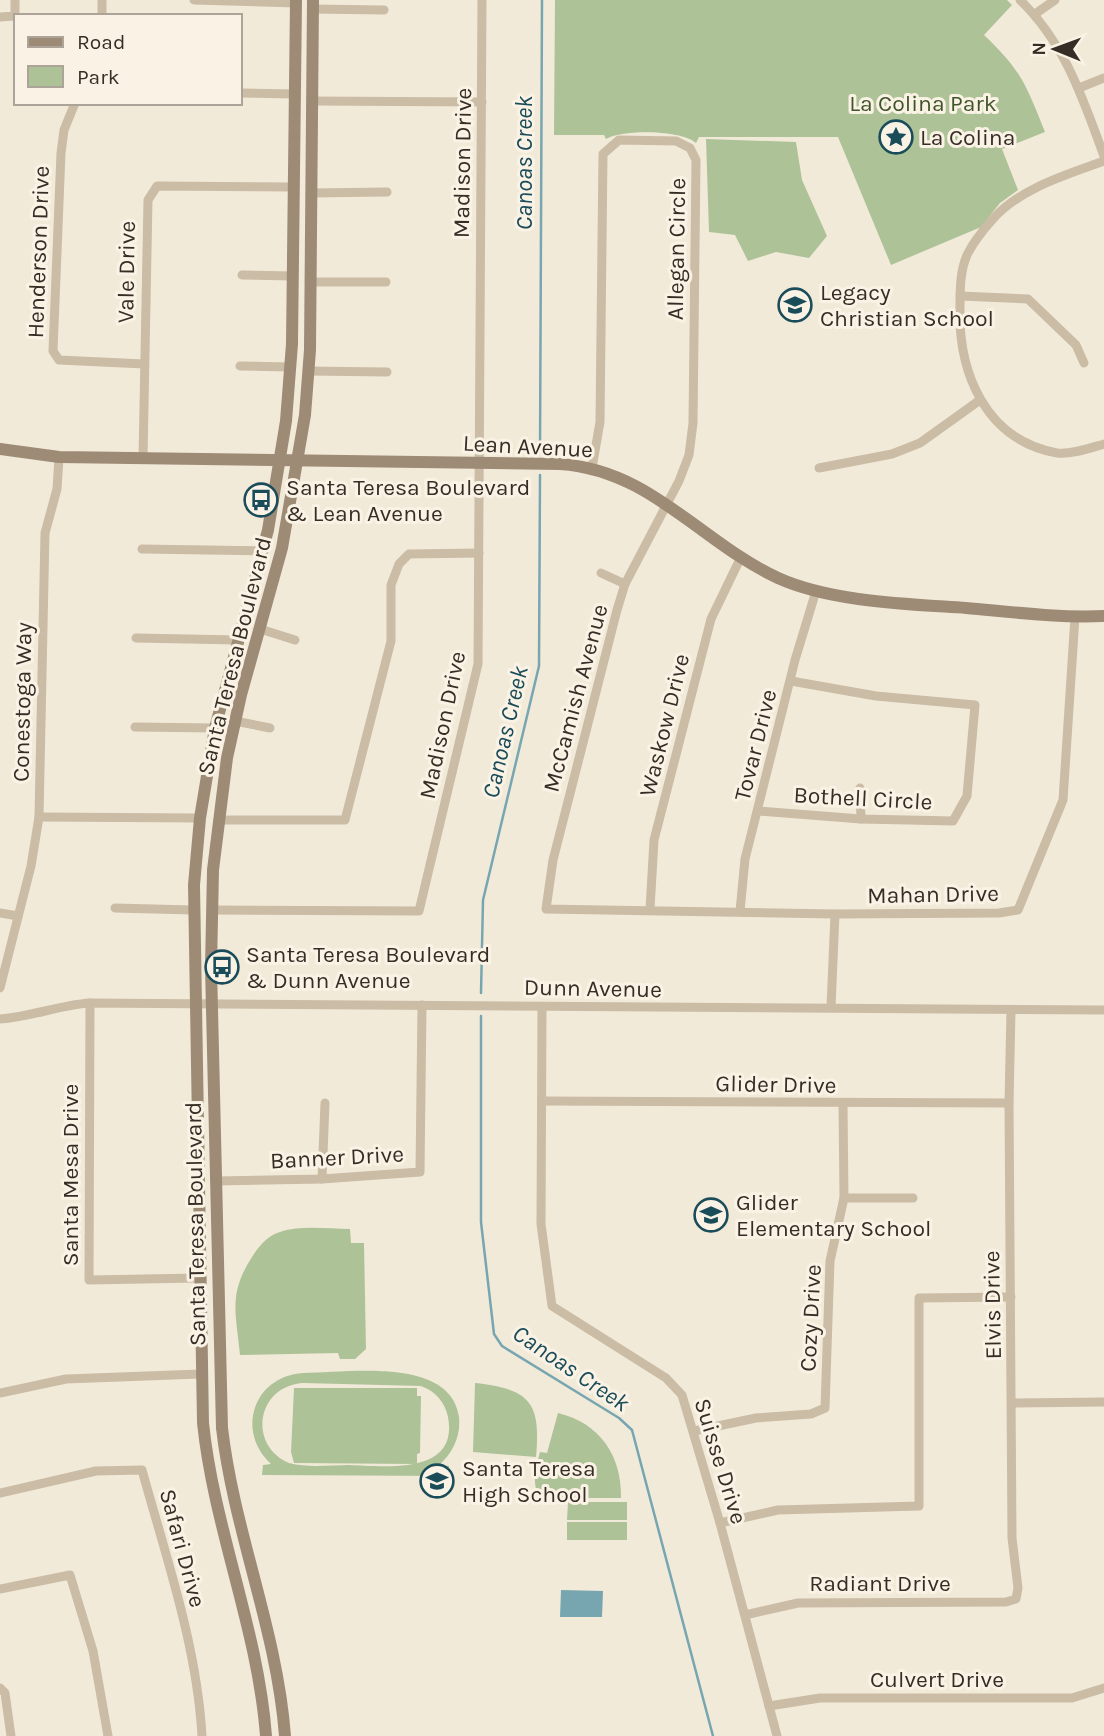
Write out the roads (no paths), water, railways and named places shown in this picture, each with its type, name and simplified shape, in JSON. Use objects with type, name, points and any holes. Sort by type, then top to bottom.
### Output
[{"type":"main road","name":"Santa Teresa Boulevard","points":[[266,1736],[259,1673],[210,1475],[200,1374],[193,910],[200,818],[215,728],[264,551],[281,459],[291,367],[296,1]]},
{"type":"main road","name":"Santa Teresa Boulevard","points":[[285,1736],[273,1652],[233,1497],[224,1446],[218,1368],[211,910],[218,820],[235,721],[282,548],[299,460],[309,371],[313,5]]},
{"type":"main road","name":"Lean Avenue","points":[[0,449],[58,457],[560,464],[592,468],[640,486],[741,557],[779,578],[816,591],[908,604],[1075,617],[1104,616]]},
{"type":"street","points":[[194,0],[296,1]]},
{"type":"street","name":"Madison Drive","points":[[211,910],[418,911],[478,664],[482,0]]},
{"type":"street","points":[[1020,0],[1035,14],[1063,53],[1079,88],[1104,159],[1029,191],[1005,207],[968,254],[960,296],[960,345],[964,365],[980,400],[1004,427],[1044,449],[1059,453],[1104,444]]},
{"type":"street","points":[[1035,14],[1055,0]]},
{"type":"street","points":[[313,5],[384,10]]},
{"type":"street","points":[[1079,88],[1104,79]]},
{"type":"street","points":[[242,93],[295,94]]},
{"type":"street","points":[[312,101],[482,102]]},
{"type":"street","name":"Henderson Drive","points":[[74,105],[64,130],[61,153],[53,351],[59,360],[72,363],[144,364]]},
{"type":"street","name":"Allegan Circle","points":[[592,468],[600,422],[603,154],[619,140],[676,141],[690,148],[696,160],[693,423],[688,455],[666,504]]},
{"type":"street","name":"Vale Drive","points":[[143,458],[148,200],[157,186],[294,187]]},
{"type":"street","points":[[311,193],[387,192]]},
{"type":"street","points":[[242,275],[293,276]]},
{"type":"street","points":[[310,282],[386,282]]},
{"type":"street","points":[[960,296],[1028,299],[1076,345],[1084,363]]},
{"type":"street","points":[[240,366],[291,367]]},
{"type":"street","points":[[309,371],[387,372]]},
{"type":"street","points":[[819,468],[892,454],[920,443],[980,400]]},
{"type":"street","name":"Conestoga Way","points":[[0,988],[31,866],[38,817],[45,533],[57,489],[58,457]]},
{"type":"street","name":"McCamish Avenue","points":[[546,909],[553,860],[625,584],[666,504]]},
{"type":"street","points":[[142,549],[264,551]]},
{"type":"street","points":[[218,820],[345,820],[391,641],[391,585],[394,573],[409,554],[479,553]]},
{"type":"street","name":"Waskow Drive","points":[[650,909],[654,840],[711,619],[741,557]]},
{"type":"street","points":[[601,573],[625,584]]},
{"type":"street","name":"Tovar Drive","points":[[740,911],[745,859],[816,591]]},
{"type":"street","name":"Mahan Drive","points":[[546,909],[835,914],[999,913],[1018,910],[1063,800],[1075,617]]},
{"type":"street","points":[[260,629],[295,640]]},
{"type":"street","points":[[136,638],[238,640]]},
{"type":"street","name":"Bothell Circle","points":[[758,811],[860,819],[953,821],[967,796],[975,705],[876,696],[790,681]]},
{"type":"street","points":[[235,721],[270,728]]},
{"type":"street","points":[[135,727],[215,728]]},
{"type":"street","points":[[860,788],[860,819]]},
{"type":"street","points":[[38,817],[200,818]]},
{"type":"street","points":[[115,908],[193,910]]},
{"type":"street","points":[[0,913],[18,916]]},
{"type":"street","points":[[831,1007],[835,914]]},
{"type":"street","name":"Dunn Avenue","points":[[0,1019],[26,1017],[59,1007],[90,1003],[1104,1010]]},
{"type":"street","name":"Santa Mesa Drive","points":[[90,1003],[89,1280],[199,1278]]},
{"type":"street","name":"Banner Drive","points":[[215,1181],[322,1179],[419,1172],[422,1005]]},
{"type":"street","name":"Suisse Drive","points":[[542,1008],[541,1224],[552,1306],[676,1386],[694,1431],[777,1736]]},
{"type":"street","name":"Elvis Drive","points":[[1011,1011],[1009,1103],[1012,1538],[1018,1588],[1016,1599]]},
{"type":"street","name":"Glider Drive","points":[[542,1101],[1009,1103]]},
{"type":"street","points":[[322,1179],[325,1103]]},
{"type":"street","name":"Cozy Drive","points":[[694,1431],[756,1418],[811,1414],[825,1408],[830,1261],[844,1198],[843,1104]]},
{"type":"street","points":[[844,1198],[913,1198]]},
{"type":"street","points":[[720,1524],[778,1510],[919,1506],[919,1298],[1011,1297]]},
{"type":"street","points":[[0,1393],[66,1378],[200,1374]]},
{"type":"street","points":[[1012,1403],[1104,1402]]},
{"type":"street","name":"Safari Drive","points":[[0,1493],[96,1471],[142,1470],[183,1619],[202,1736]]},
{"type":"street","points":[[0,1589],[70,1575],[93,1651],[108,1736]]},
{"type":"street","name":"Radiant Drive","points":[[745,1615],[798,1603],[1006,1602],[1016,1599]]},
{"type":"street","points":[[0,1688],[5,1693],[11,1736]]},
{"type":"street","name":"Culvert Drive","points":[[769,1706],[820,1698],[1072,1698],[1104,1688]]},
{"type":"water","points":[[561,1590],[603,1591],[602,1617],[560,1617]]},
{"type":"waterway","name":"Canoas Creek","points":[[540,452],[542,0]]},
{"type":"waterway","name":"Canoas Creek","points":[[481,993],[483,900],[539,666],[540,475]]},
{"type":"waterway","name":"Canoas Creek","points":[[481,1016],[481,1222],[494,1334],[502,1346],[619,1418],[632,1430],[713,1736]]},
{"type":"place","name":"La Colina","points":[[896,137]]},
{"type":"place","name":"Legacy Christian School","points":[[795,305]]},
{"type":"place","name":"Santa Teresa Boulevard & Lean Avenue","points":[[261,500]]},
{"type":"place","name":"Santa Teresa Boulevard & Dunn Avenue","points":[[222,967]]},
{"type":"place","name":"Glider Elementary School","points":[[711,1215]]},
{"type":"place","name":"Santa Teresa High School","points":[[437,1481]]},
{"type":"park label","name":"La Colina Park","points":[[923,103]]}]
